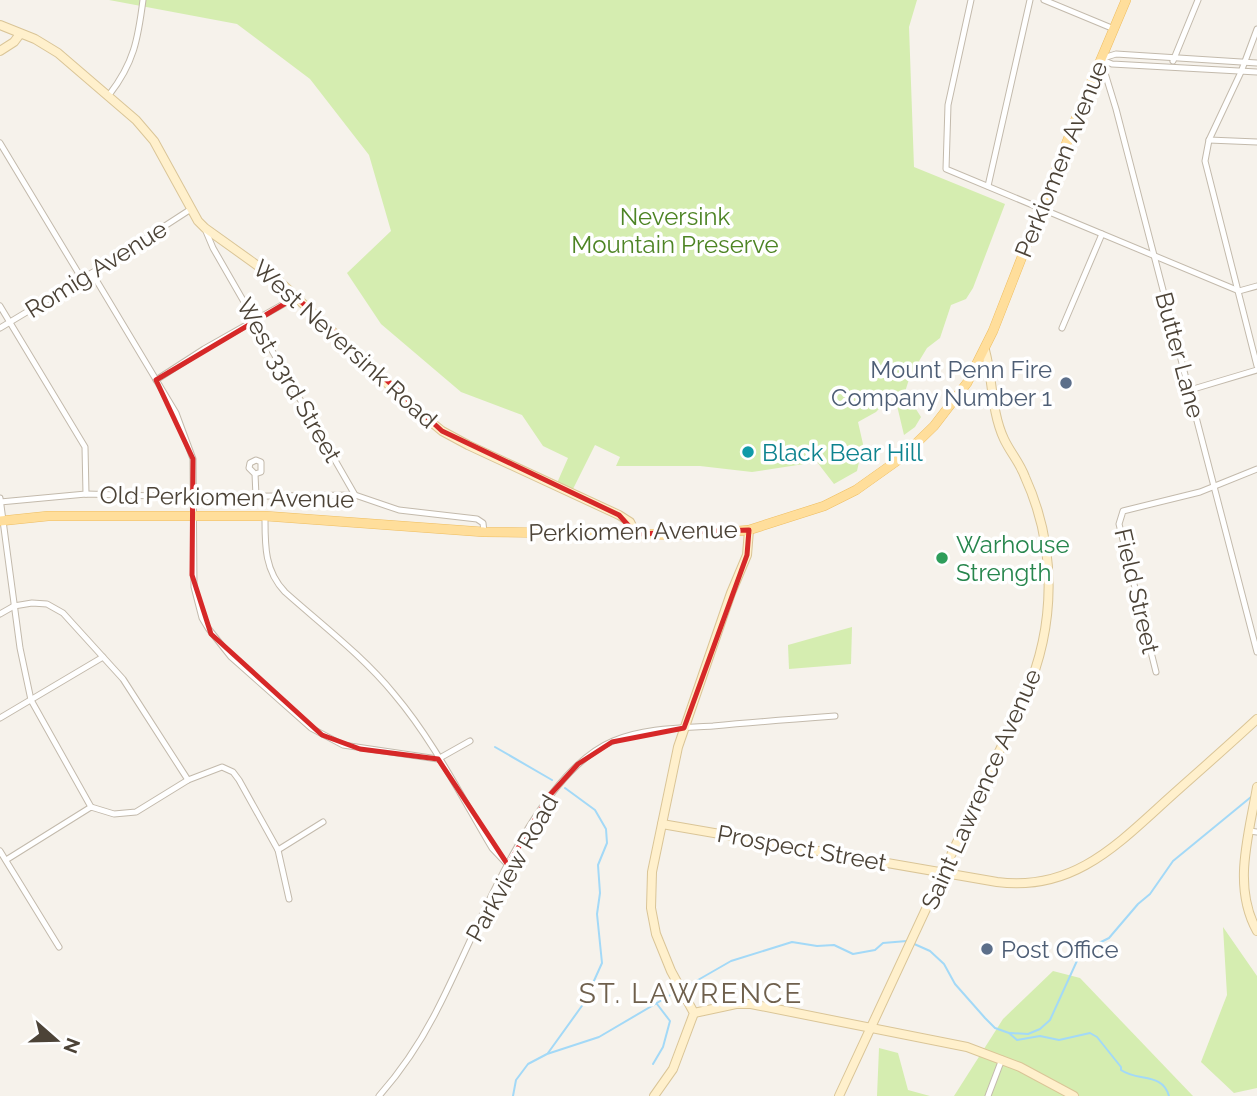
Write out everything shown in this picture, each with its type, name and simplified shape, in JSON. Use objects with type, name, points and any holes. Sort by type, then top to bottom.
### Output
[{"type":"main road","name":"Perkiomen Avenue","points":[[2,521],[48,516],[265,516],[484,532],[696,535],[749,530],[824,506],[856,490],[890,467],[919,442],[947,411],[967,383],[985,350],[1126,0]]},
{"type":"street","points":[[109,95],[124,75],[134,53],[143,0]]},
{"type":"street","points":[[971,0],[948,104],[946,169],[1239,291],[1257,286]]},
{"type":"street","points":[[988,186],[1030,0]]},
{"type":"street","points":[[1044,0],[1114,29]]},
{"type":"street","points":[[1171,67],[1198,0]]},
{"type":"street","name":"West Neversink Road","points":[[0,25],[58,52],[109,95],[154,141],[191,209],[205,228],[260,265],[407,402],[442,431],[619,515],[630,522],[636,534]]},
{"type":"street","points":[[1190,390],[1257,368],[1205,155],[1257,29]]},
{"type":"street","points":[[0,51],[14,42],[20,34]]},
{"type":"street","points":[[1100,59],[1116,54],[1257,63]]},
{"type":"street","points":[[1100,59],[1112,64],[1257,72]]},
{"type":"street","name":"Butter Lane","points":[[1100,59],[1116,109],[1257,652]]},
{"type":"street","points":[[1209,140],[1257,142]]},
{"type":"street","points":[[0,143],[82,279]]},
{"type":"street","name":"Romig Avenue","points":[[0,328],[191,209]]},
{"type":"street","name":"West 33rd Street","points":[[205,228],[213,248],[355,495]]},
{"type":"street","points":[[1062,328],[1102,234]]},
{"type":"street","points":[[92,272],[176,413],[191,447],[192,575],[198,604],[211,634],[231,657],[304,722],[329,739],[360,749],[438,758],[470,741]]},
{"type":"street","points":[[156,380],[296,297]]},
{"type":"street","points":[[0,306],[85,447],[86,494]]},
{"type":"street","name":"Saint Lawrence Avenue","points":[[839,1096],[1030,687],[1039,660],[1048,614],[1049,578],[1041,522],[1026,478],[1004,440],[993,402],[985,350]]},
{"type":"street","points":[[1214,487],[1257,469]]},
{"type":"street","points":[[255,474],[256,496]]},
{"type":"street","name":"Field Street","points":[[1156,671],[1119,524],[1123,510],[1214,487]]},
{"type":"street","name":"Old Perkiomen Avenue","points":[[0,501],[86,494],[193,497],[355,495],[399,510],[477,519],[483,523],[484,532]]},
{"type":"street","points":[[0,501],[20,648],[31,700],[91,807],[114,814],[136,812],[188,780],[222,766],[233,772],[278,850],[289,898]]},
{"type":"street","points":[[265,516],[265,550],[270,571],[276,580],[285,592],[392,691],[438,758],[492,848],[508,865]]},
{"type":"street","points":[[654,1096],[673,1069],[694,1013],[659,944],[651,908],[652,872],[684,728],[747,555],[749,530]]},
{"type":"street","points":[[0,614],[15,606],[40,603],[56,608],[67,616],[135,696],[188,780]]},
{"type":"street","points":[[0,718],[103,657]]},
{"type":"street","name":"Parkview Road","points":[[379,1096],[400,1070],[437,1011],[508,865],[550,796],[578,764],[612,742],[648,732],[835,716]]},
{"type":"street","name":"Prospect Street","points":[[662,824],[1019,883],[1056,878],[1087,865],[1117,845],[1257,719]]},
{"type":"street","points":[[1257,787],[1254,831],[1243,876],[1250,918],[1257,931]]},
{"type":"street","points":[[6,860],[91,807]]},
{"type":"street","points":[[278,850],[323,822]]},
{"type":"street","points":[[0,851],[59,947]]},
{"type":"street","points":[[694,1013],[736,1004],[751,1004],[948,1042],[1002,1059],[1074,1096]]},
{"type":"street","points":[[988,1096],[1002,1059]]},
{"type":"highlighted area","points":[[296,297],[442,431],[619,515],[636,534],[749,530],[747,555],[684,728],[612,742],[578,764],[549,796],[508,865],[438,759],[360,749],[322,735],[211,634],[192,575],[193,459],[156,380]]},
{"type":"green space","name":"Neversink Mountain Preserve","points":[[109,0],[917,0],[909,27],[914,167],[1005,204],[973,288],[966,299],[951,305],[940,338],[927,348],[910,376],[905,392],[921,417],[915,427],[904,435],[894,393],[876,412],[858,422],[863,444],[857,471],[834,484],[817,462],[752,472],[700,466],[616,466],[620,457],[595,445],[572,491],[557,483],[568,458],[543,446],[522,415],[461,392],[381,324],[347,273],[391,231],[369,155],[310,79],[237,24]]},
{"type":"green space","points":[[852,627],[851,664],[789,669],[788,645]]},
{"type":"green space","points":[[1223,927],[1257,976],[1257,1088],[1234,1093],[1201,1062],[1227,995]]},
{"type":"green space","points":[[1053,971],[1080,978],[1193,1096],[954,1096],[1003,1019]]},
{"type":"green space","points":[[879,1048],[898,1053],[908,1090],[930,1096],[877,1096]]},
{"type":"waterway","points":[[495,747],[552,780]]},
{"type":"waterway","points":[[548,1053],[584,1003],[602,963],[597,914],[600,893],[598,865],[607,843],[606,829],[595,810],[565,788]]},
{"type":"waterway","points":[[1010,1033],[1028,1034],[1040,1029],[1050,1020],[1081,952],[1109,938],[1150,894],[1173,861],[1251,797]]},
{"type":"waterway","points":[[684,988],[731,961],[792,942],[817,946],[834,945],[853,954],[875,950],[883,943],[907,941]]},
{"type":"waterway","points":[[912,943],[930,951],[944,964],[955,984],[995,1028],[1009,1033],[1017,1040],[1040,1036],[1059,1040],[1090,1033],[1097,1037],[1121,1070],[1155,1080],[1166,1088],[1169,1096]]},
{"type":"waterway","points":[[513,1096],[516,1080],[528,1064],[547,1054],[599,1037],[679,990]]},
{"type":"waterway","points":[[653,1064],[663,1047],[670,1021],[657,1004]]},
{"type":"place","name":"Mount Penn Fire Company Number 1","points":[[1066,383]]},
{"type":"place","name":"Black Bear Hill","points":[[748,452]]},
{"type":"place","name":"Warhouse Strength","points":[[942,558]]},
{"type":"place","name":"Post Office","points":[[987,949]]},
{"type":"district","name":"ST. LAWRENCE","points":[[691,993]]}]
